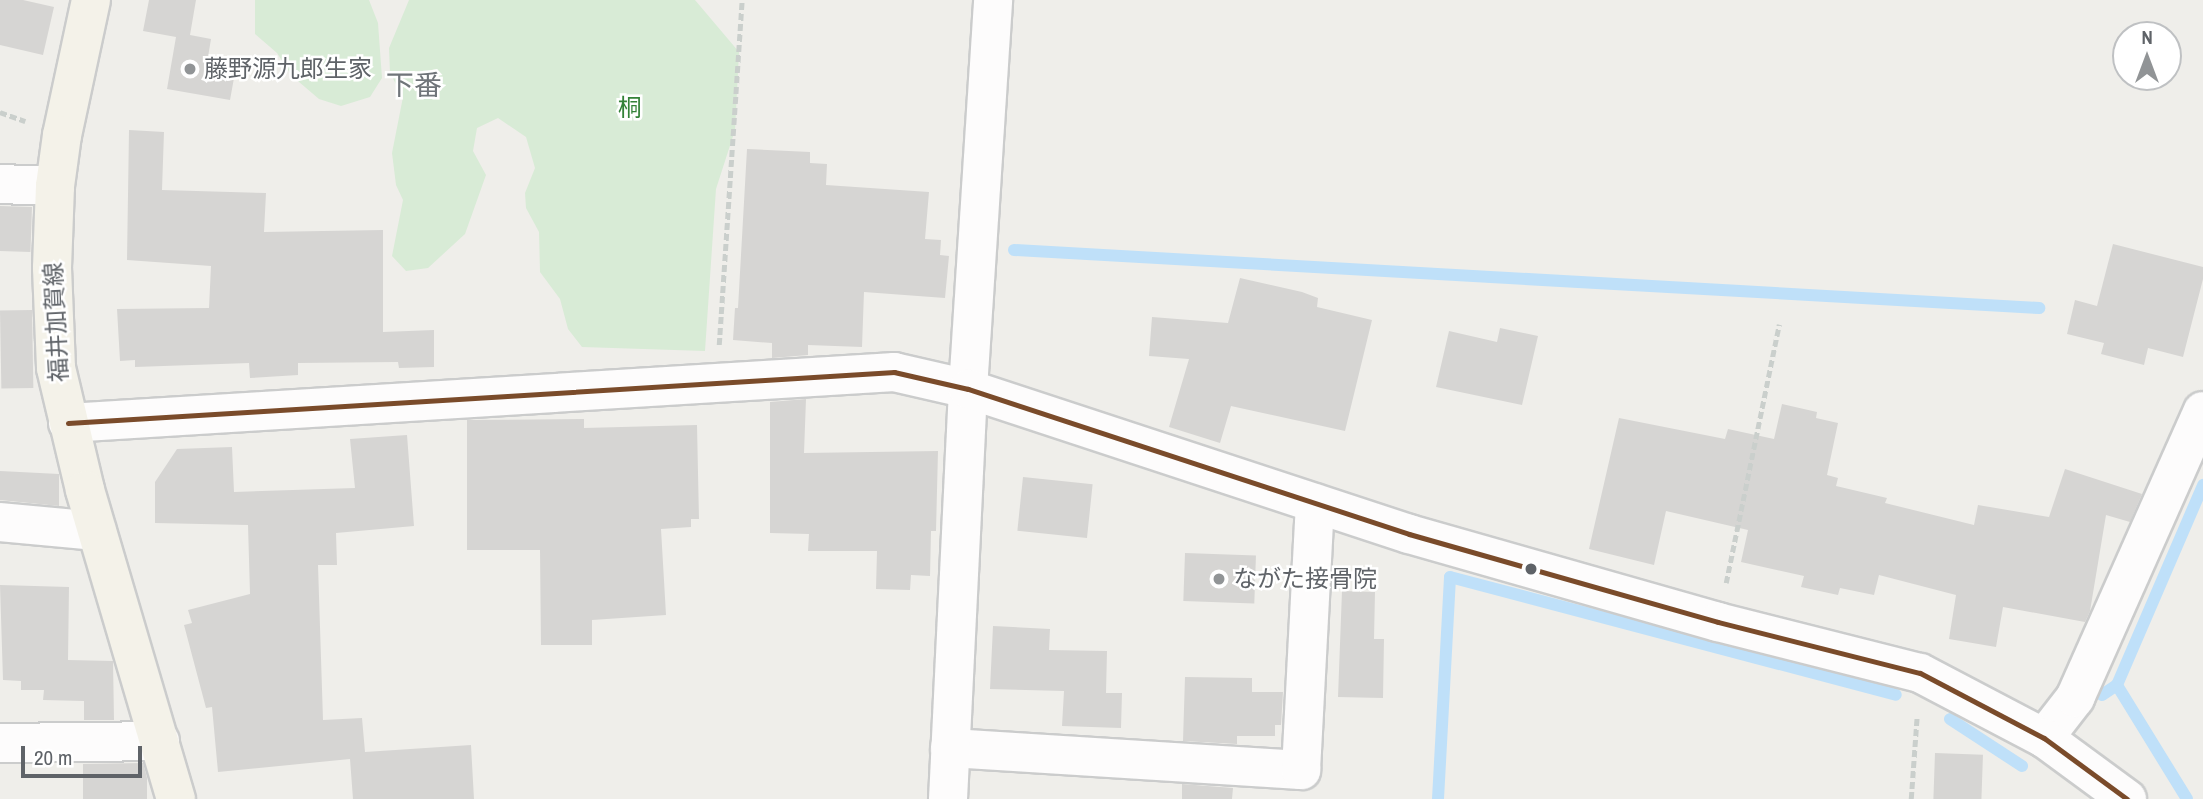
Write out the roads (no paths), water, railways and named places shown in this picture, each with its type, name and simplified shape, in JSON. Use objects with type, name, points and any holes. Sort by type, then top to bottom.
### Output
[{"type":"main road","name":"福井加賀線","points":[[91,0],[62,135],[55,186],[52,268],[54,346],[68,423],[97,531],[176,799]]},
{"type":"main road","points":[[948,799],[968,389],[993,0]]},
{"type":"main road","points":[[0,184],[55,186]]},
{"type":"main road","points":[[68,423],[894,372],[968,389],[1409,534],[1718,622],[1920,673],[2044,738],[2127,799]]},
{"type":"main road","points":[[2044,738],[2075,698],[2203,411]]},
{"type":"main road","points":[[950,748],[1301,785],[1315,503]]},
{"type":"main road","points":[[0,522],[97,531]]},
{"type":"main road","points":[[0,743],[160,741]]},
{"type":"waterway","points":[[1014,250],[2039,308]]},
{"type":"waterway","points":[[2187,799],[2117,685],[2203,485]]},
{"type":"waterway","points":[[1438,799],[1450,577],[1896,695]]},
{"type":"waterway","points":[[2102,695],[2117,685]]},
{"type":"waterway","points":[[1950,719],[2022,766]]},
{"type":"place","name":"藤野源九郎生家","points":[[190,69]]},
{"type":"place","name":"ながた接骨院","points":[[1219,579]]},
{"type":"district","name":"下番","points":[[414,85]]},
{"type":"park label","name":"桐","points":[[630,108]]}]
